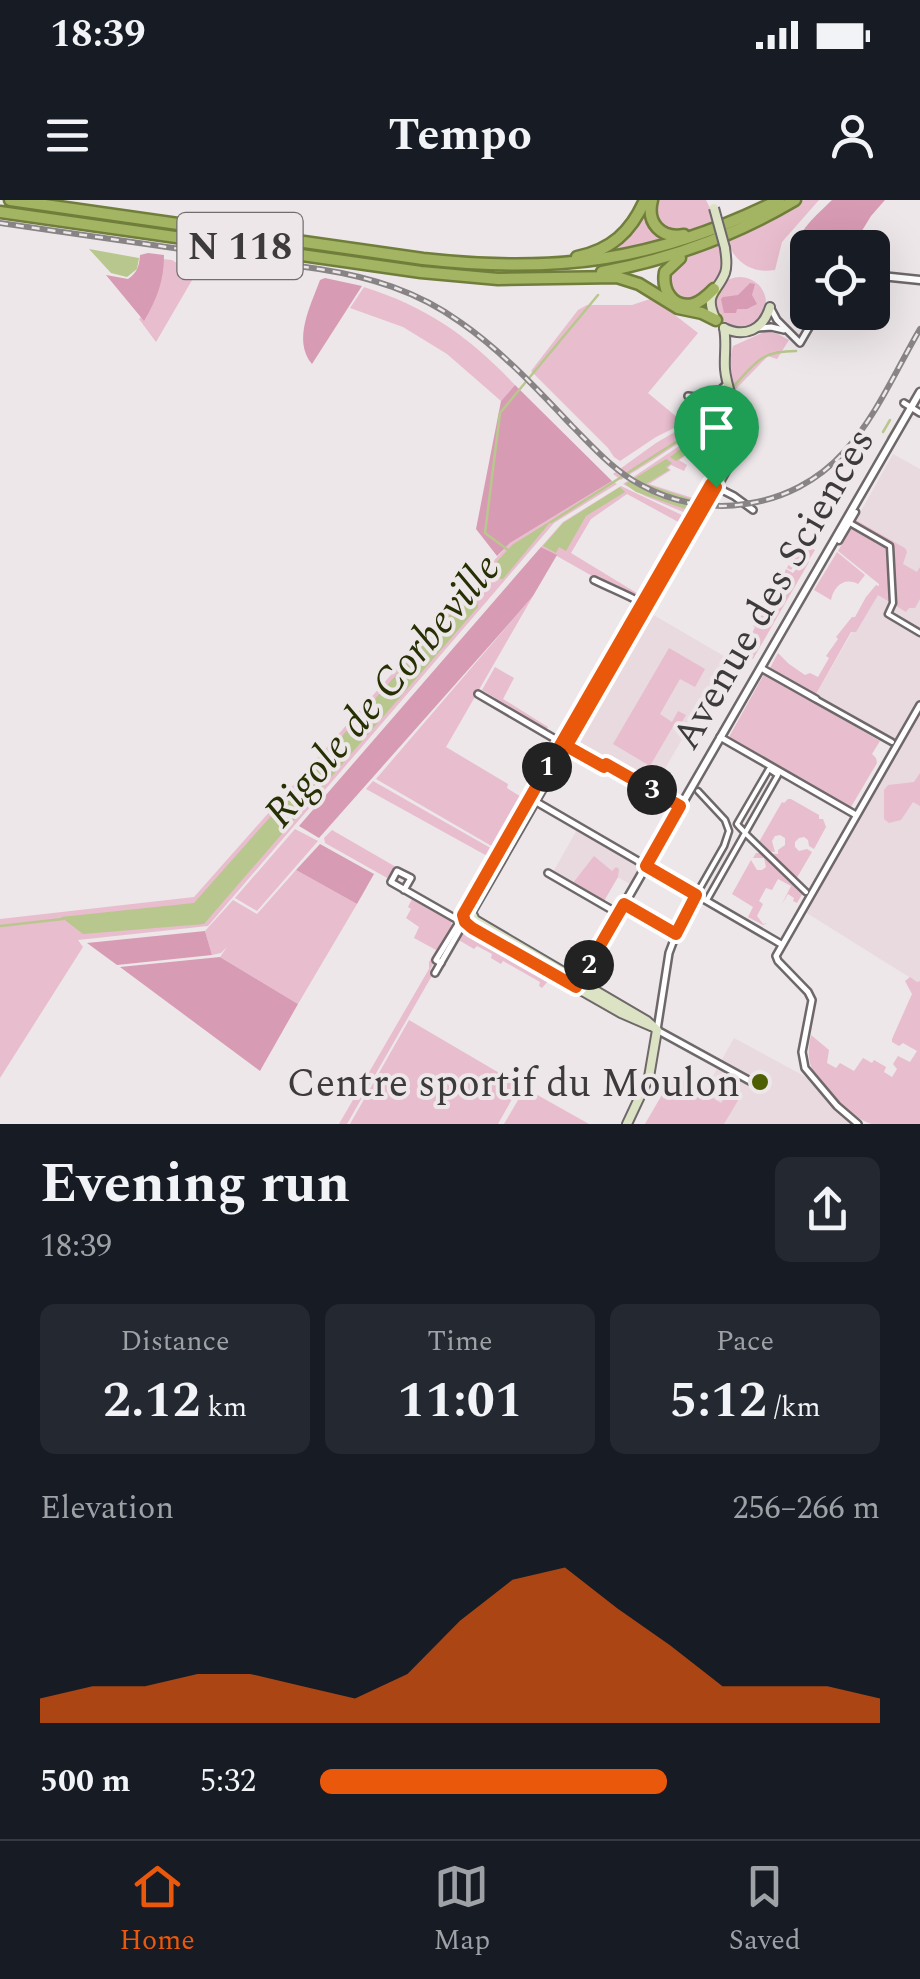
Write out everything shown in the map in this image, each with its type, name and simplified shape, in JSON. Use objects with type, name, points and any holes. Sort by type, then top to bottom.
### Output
[{"type":"highway","name":"N 118","points":[[10,200],[423,260],[527,266],[608,258],[666,246],[710,232],[778,200]]},
{"type":"highway","points":[[33,204],[54,200]]},
{"type":"highway","points":[[648,200],[651,219],[666,234],[674,237],[710,232]]},
{"type":"highway","points":[[527,266],[605,249],[629,230],[648,200]]},
{"type":"highway","name":"N 118","points":[[0,212],[421,272],[498,279],[598,273],[662,259],[716,240],[795,200]]},
{"type":"highway","points":[[106,204],[131,217]]},
{"type":"highway","points":[[714,289],[696,303],[677,302],[666,292],[665,272],[681,257],[740,233],[764,218]]},
{"type":"highway","points":[[562,277],[629,279],[678,308],[702,313],[720,324]]},
{"type":"main road","points":[[564,744],[642,604],[740,442],[728,383],[727,354],[710,302],[727,266],[712,204]]},
{"type":"main road","points":[[727,354],[734,340],[758,328],[770,307]]},
{"type":"main road","points":[[720,324],[743,333]]},
{"type":"main road","points":[[578,984],[481,924],[472,916],[473,908],[713,485]]},
{"type":"main road","points":[[532,800],[464,910],[464,920],[472,928],[647,1020],[655,1028],[650,1077],[627,1124]]},
{"type":"street","points":[[890,278],[920,280]]},
{"type":"street","points":[[770,307],[800,343],[808,330]]},
{"type":"street","points":[[758,328],[774,327],[787,332]]},
{"type":"street","points":[[688,396],[710,399],[728,383]]},
{"type":"street","name":"Avenue des Sciences","points":[[578,984],[907,405],[920,392]]},
{"type":"street","points":[[907,405],[920,412]]},
{"type":"street","points":[[713,485],[753,510]]},
{"type":"street","points":[[839,541],[856,512]]},
{"type":"street","points":[[850,521],[890,546],[893,603],[888,614],[920,633]]},
{"type":"street","points":[[594,580],[642,604]]},
{"type":"street","points":[[760,668],[892,742]]},
{"type":"street","points":[[478,694],[680,806]]},
{"type":"street","points":[[858,1124],[836,1106],[805,1068],[802,1052],[812,1000],[776,959],[920,705]]},
{"type":"street","points":[[720,737],[856,815]]},
{"type":"street","points":[[706,901],[742,829],[778,775],[769,769],[738,820],[742,829],[806,892]]},
{"type":"street","points":[[698,791],[725,820],[729,831],[676,934],[655,1028],[750,1080]]},
{"type":"street","points":[[532,800],[782,944]]},
{"type":"street","points":[[548,873],[619,914]]},
{"type":"street","points":[[404,890],[464,920]]},
{"type":"street","points":[[624,904],[676,934]]},
{"type":"street","points":[[435,973],[441,963],[436,960],[452,938],[457,923],[464,920]]},
{"type":"shaded area","points":[[655,200],[706,200],[713,224],[684,232],[671,230],[657,222]]},
{"type":"shaded area","points":[[804,200],[819,200],[782,242],[775,270],[752,268],[735,256],[728,242]]},
{"type":"shaded area","points":[[832,200],[885,200],[862,230],[804,230]]},
{"type":"shaded area","points":[[647,209],[669,240],[606,251],[644,211]]},
{"type":"shaded area","points":[[721,244],[723,264],[712,285],[689,302],[670,294],[667,273],[676,262]]},
{"type":"shaded area","points":[[89,249],[139,258],[137,269],[127,277],[111,273]]},
{"type":"shaded area","points":[[140,255],[164,255],[164,264],[159,290],[144,321],[106,275],[128,279],[137,268]]},
{"type":"shaded area","points":[[162,259],[172,260],[195,275],[156,342],[139,319],[148,310]]},
{"type":"shaded area","points":[[740,277],[759,284],[766,303],[759,322],[740,329],[721,322],[714,303],[721,284]]},
{"type":"shaded area","points":[[320,280],[362,286],[312,364],[306,355],[303,333]]},
{"type":"shaded area","points":[[750,283],[755,284],[752,295],[757,304],[737,309],[736,313],[724,313],[721,299],[738,295]]},
{"type":"shaded area","points":[[364,287],[408,304],[446,325],[515,385],[501,401],[447,354],[403,327],[350,308]]},
{"type":"shaded area","points":[[653,298],[698,333],[648,393],[684,423],[620,461],[531,371],[578,310],[587,305],[632,305]]},
{"type":"shaded area","points":[[766,331],[789,340],[777,359],[768,356],[734,391],[730,359],[733,346]]},
{"type":"shaded area","points":[[515,385],[612,481],[510,543],[497,556],[476,529],[501,401]]},
{"type":"shaded area","points":[[726,390],[711,415],[682,441],[621,480],[613,474],[690,423]]},
{"type":"shaded area","points":[[727,404],[734,407],[734,436],[719,428],[679,460],[687,465],[684,471],[671,465],[671,470],[649,484],[696,499],[688,514],[623,484],[697,434]]},
{"type":"shaded area","points":[[727,405],[731,409],[732,434],[719,427],[705,442],[676,461],[670,457],[698,435]]},
{"type":"shaded area","points":[[893,454],[920,469],[917,982],[802,910],[897,742],[816,694],[875,593],[906,611],[905,548],[856,520]]},
{"type":"shaded area","points":[[666,459],[672,463],[666,467],[669,470],[646,484],[694,500],[688,510],[636,492],[625,484]]},
{"type":"shaded area","points":[[612,481],[617,484],[554,523],[208,926],[78,940],[83,947],[0,1078],[0,919],[194,897],[472,580],[510,543]]},
{"type":"shaded area","points":[[621,486],[686,517],[682,524],[627,494],[591,519],[571,553],[640,595],[638,599],[541,547],[563,522]]},
{"type":"shaded area","points":[[620,487],[625,492],[586,516],[566,551],[559,547],[556,553],[543,546],[563,523]]},
{"type":"shaded area","points":[[552,520],[503,579],[483,577],[512,545]]},
{"type":"shaded area","points":[[856,520],[905,548],[903,564],[917,572],[920,567],[920,599],[915,608],[906,612],[878,595],[856,632],[851,632],[816,694],[770,668],[778,653],[805,675],[818,677],[836,637],[879,586],[838,551]]},
{"type":"shaded area","points":[[801,542],[815,550],[809,560],[797,551],[809,562],[753,659],[749,657],[745,662],[735,657],[764,611],[774,616],[788,592],[779,586],[786,569],[793,573],[797,568],[787,568]]},
{"type":"shaded area","points":[[541,547],[557,555],[533,596],[514,618],[319,838],[299,826]]},
{"type":"shaded area","points":[[837,552],[865,575],[858,584],[840,584],[831,600],[814,590]]},
{"type":"shaded area","points":[[475,586],[478,607],[204,924],[83,934],[61,917],[194,903]]},
{"type":"shaded area","points":[[533,596],[446,747],[508,784],[507,788],[523,798],[495,848],[376,779]]},
{"type":"shaded area","points":[[650,613],[729,659],[653,789],[573,746]]},
{"type":"shaded area","points":[[669,648],[705,669],[695,687],[680,679],[660,714],[672,722],[678,711],[686,715],[680,725],[675,723],[650,766],[613,744]]},
{"type":"shaded area","points":[[495,667],[514,678],[503,699],[548,727],[546,730],[482,690]]},
{"type":"shaded area","points":[[764,674],[880,741],[872,754],[877,763],[851,807],[729,737]]},
{"type":"shaded area","points":[[920,773],[920,806],[913,802],[901,820],[889,823],[884,819],[884,790],[888,785],[914,782]]},
{"type":"shaded area","points":[[373,781],[494,850],[489,857],[366,789]]},
{"type":"shaded area","points":[[788,799],[819,815],[826,827],[814,849],[804,837],[795,842],[799,851],[812,852],[795,881],[804,891],[797,903],[788,894],[782,904],[791,886],[778,879],[772,890],[766,888],[757,916],[763,924],[768,923],[763,925],[748,917],[753,907],[732,894],[751,860],[757,870],[766,867],[764,858],[753,858],[756,853],[778,854],[785,845],[785,838],[780,835],[772,841],[775,852],[766,851],[759,842],[782,802]]},
{"type":"shaded area","points":[[295,829],[318,841],[257,911],[235,898]]},
{"type":"shaded area","points":[[332,830],[396,867],[389,879],[325,843],[324,838]]},
{"type":"shaded area","points":[[577,830],[640,866],[630,884],[617,877],[604,901],[553,872]]},
{"type":"shaded area","points":[[320,844],[374,874],[357,904],[296,870]]},
{"type":"shaded area","points":[[594,856],[612,871],[619,869],[604,901],[573,883]]},
{"type":"shaded area","points":[[296,870],[357,904],[298,1004],[220,957],[227,947],[212,955],[205,931],[233,900],[257,914]]},
{"type":"shaded area","points":[[413,897],[453,920],[454,925],[430,970],[434,972],[347,1124],[339,1124],[429,969],[436,950],[414,938],[419,927],[406,918]]},
{"type":"shaded area","points":[[464,926],[566,983],[561,986],[549,980],[542,988],[540,982],[491,958],[492,954],[457,939]]},
{"type":"shaded area","points":[[205,931],[212,955],[117,965],[87,943]]},
{"type":"shaded area","points":[[220,957],[298,1004],[260,1071],[120,967]]},
{"type":"shaded area","points":[[910,977],[920,981],[920,1124],[872,1124],[847,1109],[814,1073],[809,1058],[811,1035],[829,1050],[827,1063],[836,1068],[840,1063],[854,1071],[863,1058],[886,1067],[884,1072],[892,1077],[898,1056],[910,1062],[917,1051],[892,1042],[912,994],[905,981]]},
{"type":"shaded area","points":[[409,1020],[520,1085],[498,1124],[350,1124]]},
{"type":"shaded area","name":"Centre sportif du Moulon","points":[[734,1038],[806,1077],[852,1124],[686,1124]]},
{"type":"shaded area","points":[[674,1074],[721,1103],[729,1091],[740,1097],[724,1124],[645,1124]]},
{"type":"shaded area","points":[[525,1088],[589,1124],[504,1124]]},
{"type":"waterway","name":"Rigole de Corbeville","points":[[508,550],[485,533],[500,413],[598,295]]},
{"type":"waterway","points":[[732,388],[766,356],[796,351]]},
{"type":"waterway","points":[[551,522],[690,433],[726,395]]},
{"type":"waterway","points":[[888,438],[901,417]]},
{"type":"waterway","points":[[883,432],[890,420]]},
{"type":"waterway","name":"Rigole de Corbeville","points":[[0,926],[63,919]]},
{"type":"railway","points":[[0,223],[319,269],[375,281],[410,294],[444,311],[490,345],[622,473],[665,496],[705,505],[759,502],[799,487],[823,472],[866,424],[920,329]]},
{"type":"place","name":"Centre sportif du Moulon","points":[[760,1082]]},
{"type":"route","points":[[716,487],[567,745],[562,742],[463,915],[472,928],[576,987],[624,904],[676,934],[696,895],[646,866],[680,806],[606,764],[604,767],[570,748],[562,742],[711,484],[716,487]]}]
